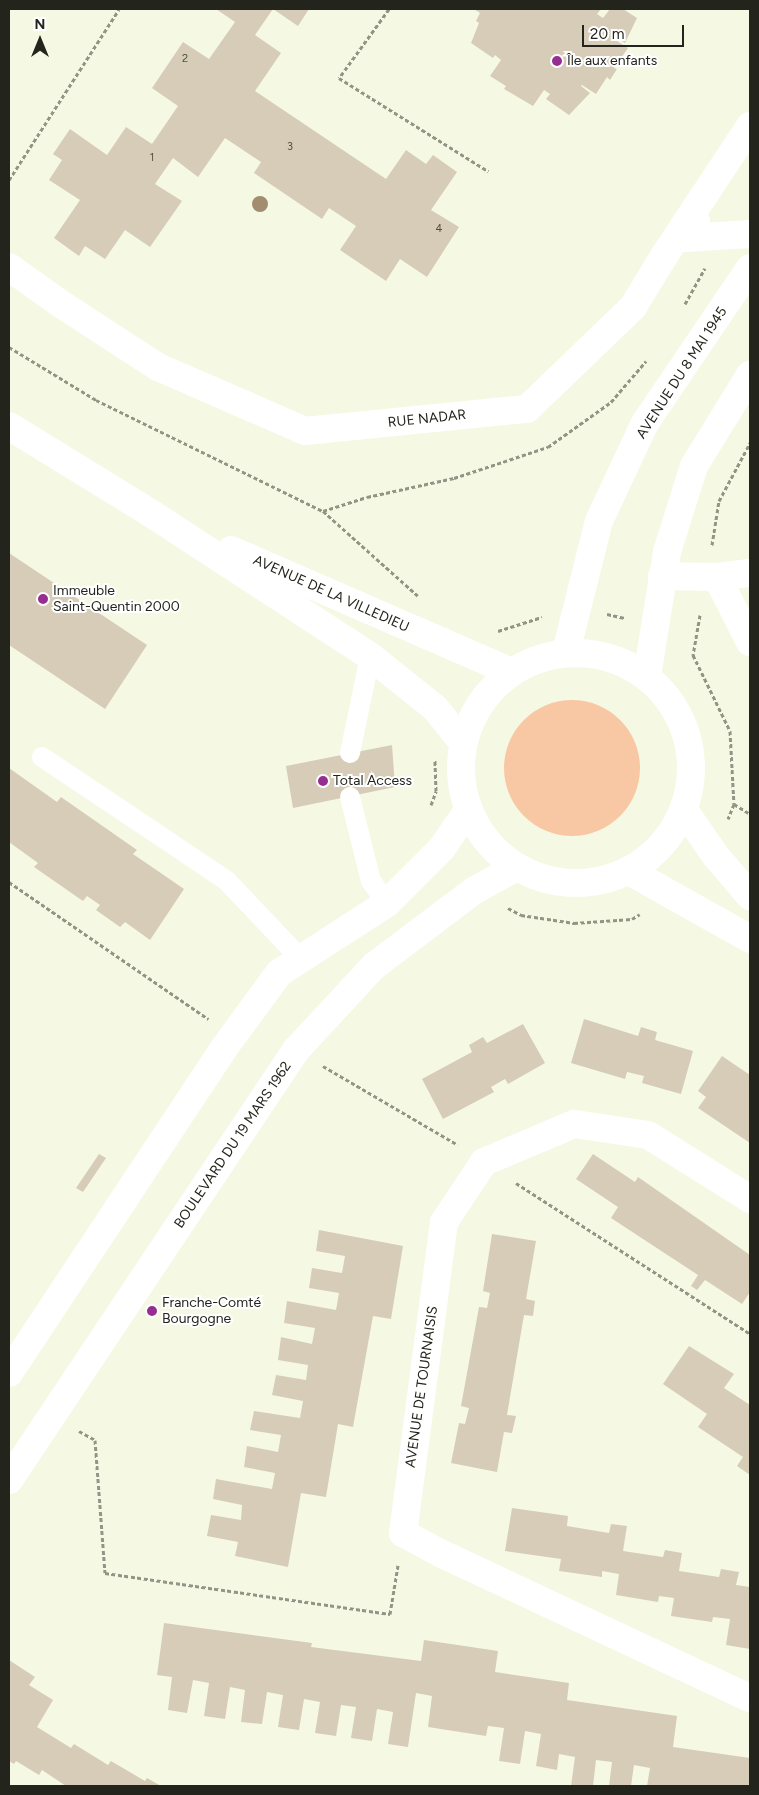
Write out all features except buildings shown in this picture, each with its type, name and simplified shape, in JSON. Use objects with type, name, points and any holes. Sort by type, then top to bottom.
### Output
[{"type":"street","name":"RUE NADAR","points":[[9,267],[61,304],[158,367],[305,431],[527,409],[633,307],[664,256],[750,126]]},
{"type":"street","points":[[750,138],[685,238],[750,234]]},
{"type":"street","name":"AVENUE DU 8 MAI 1945","points":[[566,652],[575,611],[600,521],[645,424],[750,268]]},
{"type":"street","points":[[647,676],[667,552],[694,466],[750,375]]},
{"type":"street","name":"AVENUE DE LA VILLEDIEU","points":[[9,426],[152,514],[370,656],[408,684],[435,708],[462,744]]},
{"type":"street","name":"AVENUE DE LA VILLEDIEU","points":[[152,514],[418,633],[511,672]]},
{"type":"street","points":[[662,576],[717,577],[750,573]]},
{"type":"street","points":[[717,577],[750,642]]},
{"type":"street","points":[[566,652],[595,653],[622,661],[647,676],[668,697],[683,722],[691,751],[691,781],[684,810],[671,834],[652,855],[629,870],[601,881],[572,883],[543,878],[516,867],[496,852],[480,832],[468,810],[460,777],[462,744],[472,716],[489,691],[511,672],[537,658],[566,652]]},
{"type":"street","points":[[9,1373],[224,1048],[279,973],[387,903],[442,848],[468,810]]},
{"type":"street","points":[[684,810],[715,855],[750,896]]},
{"type":"street","name":"BOULEVARD DU 19 MARS 1962","points":[[9,1480],[296,1050],[374,966],[475,890],[516,867]]},
{"type":"street","points":[[629,870],[750,939]]},
{"type":"street","name":"AVENUE DE TOURNAISIS","points":[[403,1533],[444,1222],[484,1162],[574,1124],[648,1135],[750,1199]]},
{"type":"street","points":[[403,1533],[750,1698]]},
{"type":"lane","points":[[350,752],[370,656]]},
{"type":"lane","points":[[42,757],[227,881],[301,959]]},
{"type":"lane","points":[[350,797],[371,881],[387,903]]},
{"type":"path","points":[[9,180],[119,9]]},
{"type":"path","points":[[389,9],[339,78],[488,171]]},
{"type":"path","points":[[9,347],[96,400],[323,511],[424,602]]},
{"type":"path","points":[[494,632],[555,613],[575,611],[621,615],[693,655]]},
{"type":"path","points":[[734,804],[750,814]]},
{"type":"path","points":[[9,882],[216,1024]]},
{"type":"path","points":[[51,1415],[95,1440],[105,1573],[390,1614],[403,1533]]},
{"type":"shaded area","points":[[572,700],[598,706],[620,720],[634,742],[640,768],[634,794],[620,816],[598,830],[572,836],[546,830],[524,816],[510,794],[504,768],[510,742],[524,720],[546,706]]},
{"type":"place","name":"Île aux enfants","points":[[557,61]]},
{"type":"place","name":"Immeuble Saint-Quentin 2000","points":[[43,599]]},
{"type":"place","name":"Total Access","points":[[323,781]]},
{"type":"place","name":"Franche-Comté Bourgogne","points":[[152,1311]]}]
